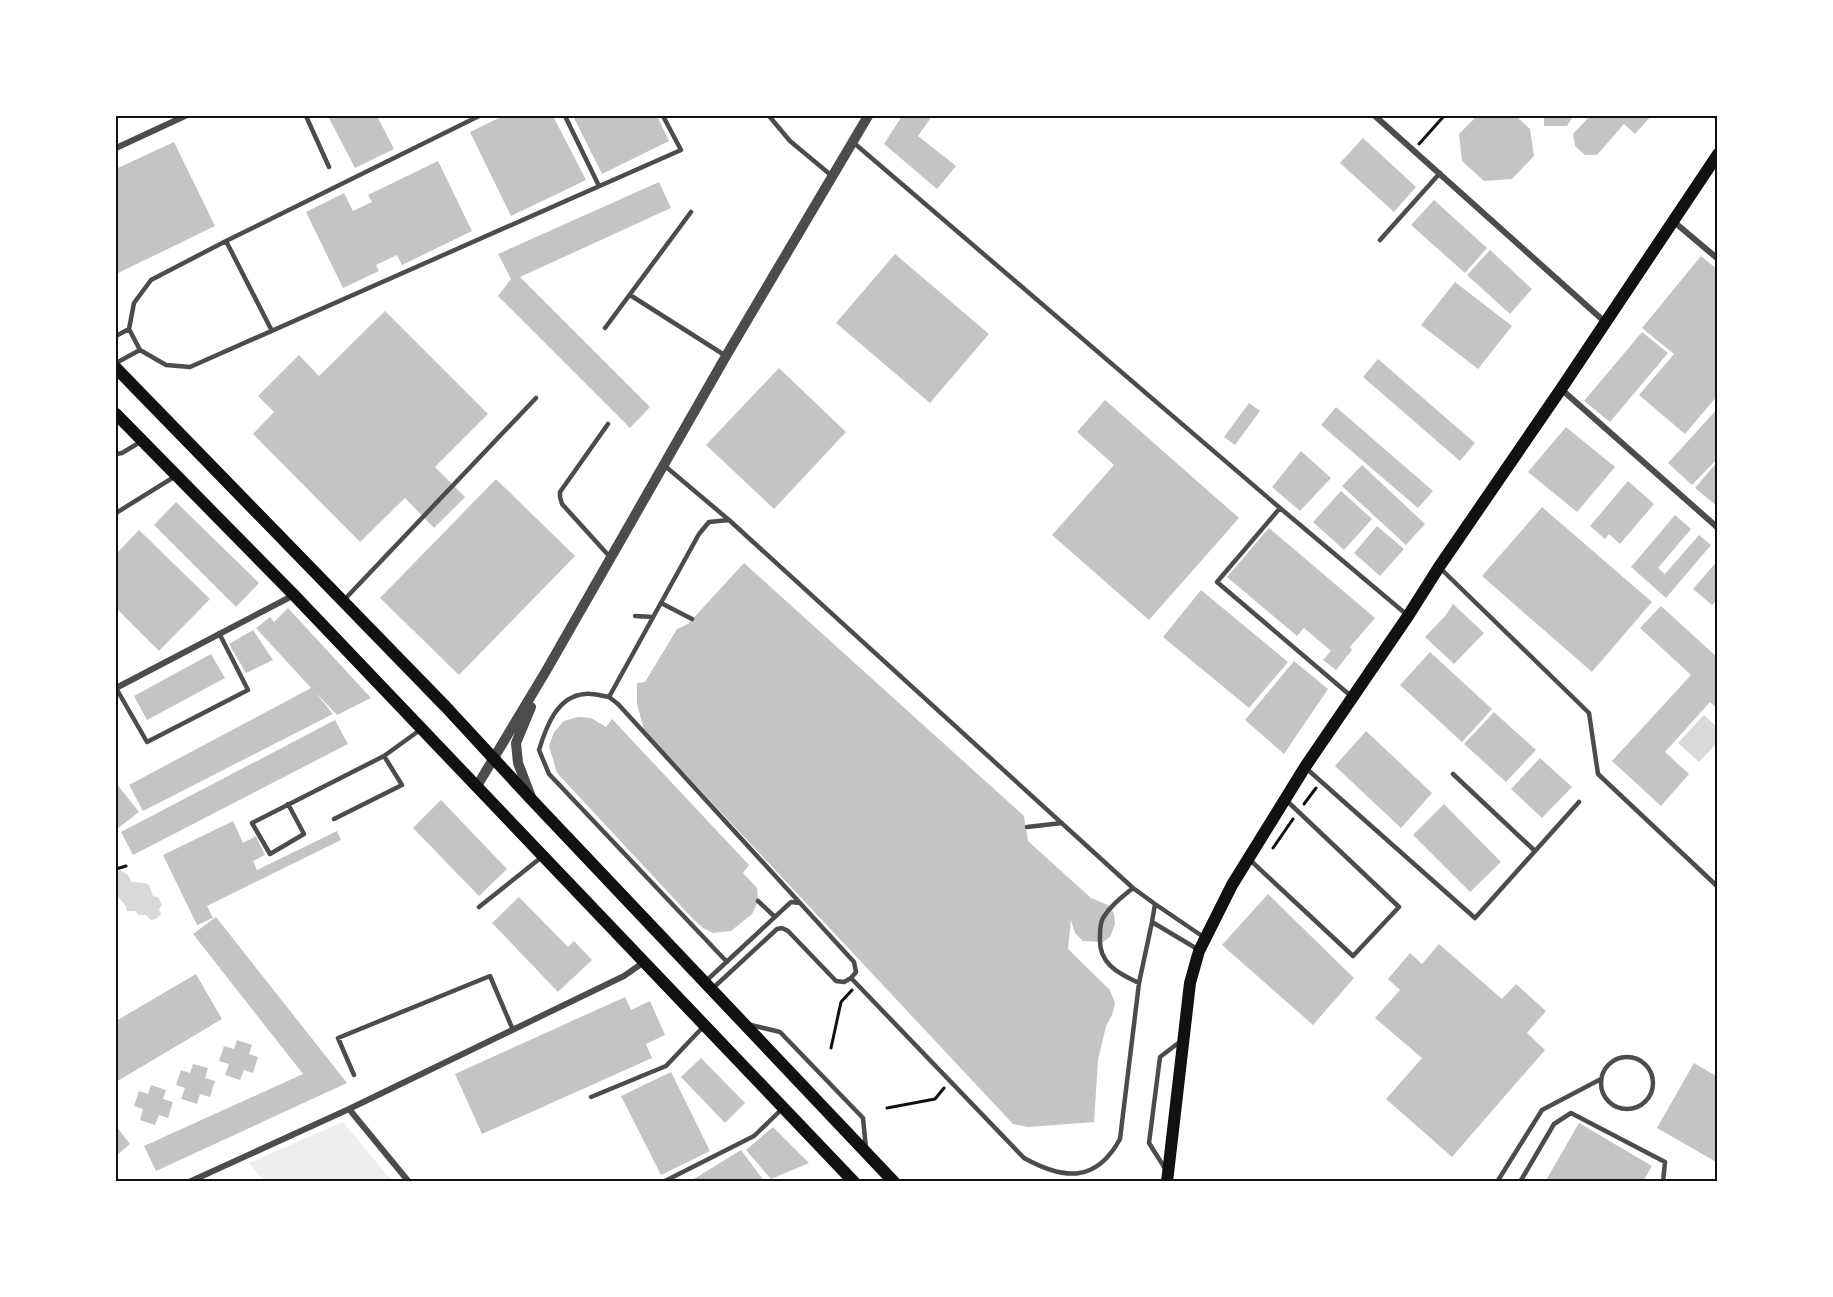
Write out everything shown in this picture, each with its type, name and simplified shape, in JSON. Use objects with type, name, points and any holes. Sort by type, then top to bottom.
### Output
[{"type":"main road","points":[[1167,1178],[1190,983],[1199,951],[1247,858],[1284,798],[1716,158]]},
{"type":"main road","points":[[116,368],[447,707],[531,799],[894,1182]]},
{"type":"main road","points":[[116,414],[423,729],[854,1182]]},
{"type":"street","points":[[116,148],[185,116]]},
{"type":"street","points":[[477,786],[868,116]]},
{"type":"street","points":[[1376,116],[1605,322]]},
{"type":"street","points":[[1673,221],[1718,259]]},
{"type":"street","points":[[1561,389],[1718,528]]},
{"type":"street","points":[[116,688],[294,595]]},
{"type":"street","points":[[531,799],[518,763],[516,743],[546,671]]},
{"type":"street","points":[[189,1182],[350,1109],[624,976],[645,961]]},
{"type":"street","points":[[350,1109],[409,1182]]},
{"type":"lane","points":[[306,116],[329,167]]},
{"type":"lane","points":[[479,116],[151,280],[134,303],[129,329],[140,350],[166,365],[190,367],[681,150],[663,116]]},
{"type":"lane","points":[[565,116],[599,186]]},
{"type":"lane","points":[[769,116],[790,141],[832,176]]},
{"type":"lane","points":[[853,142],[1408,616]]},
{"type":"lane","points":[[1380,240],[1440,173]]},
{"type":"lane","points":[[605,328],[691,212]]},
{"type":"lane","points":[[226,241],[272,331]]},
{"type":"lane","points":[[630,295],[726,356]]},
{"type":"lane","points":[[116,336],[129,329]]},
{"type":"lane","points":[[116,363],[140,350]]},
{"type":"lane","points":[[344,600],[536,398]]},
{"type":"lane","points":[[609,424],[560,492],[560,497],[562,504],[610,557]]},
{"type":"lane","points":[[116,454],[142,441]]},
{"type":"lane","points":[[664,465],[729,520],[1133,888],[1205,938]]},
{"type":"lane","points":[[116,513],[176,476]]},
{"type":"lane","points":[[1280,508],[1217,582],[1353,697]]},
{"type":"lane","points":[[609,698],[699,534],[709,522],[729,520]]},
{"type":"lane","points":[[1439,567],[1589,714],[1598,774],[1718,887]]},
{"type":"lane","points":[[661,603],[692,619]]},
{"type":"lane","points":[[635,616],[653,617]]},
{"type":"lane","points":[[116,688],[147,742],[248,690],[219,633]]},
{"type":"lane","points":[[708,986],[777,929],[782,928],[788,931],[836,981],[844,982],[856,972],[854,962],[618,704],[609,698],[585,694],[564,701],[547,726],[539,750],[549,774],[727,962]]},
{"type":"lane","points":[[288,804],[304,834],[270,854],[252,823],[288,804],[384,756],[423,729]]},
{"type":"lane","points":[[334,819],[402,785],[384,756]]},
{"type":"lane","points":[[1305,767],[1475,918],[1579,802]]},
{"type":"lane","points":[[1453,774],[1535,851]]},
{"type":"lane","points":[[1247,858],[1353,956],[1399,907],[1284,798]]},
{"type":"lane","points":[[1027,827],[1062,823]]},
{"type":"lane","points":[[479,907],[544,856]]},
{"type":"lane","points":[[1133,888],[1113,905],[1101,920],[1100,949],[1110,966],[1138,983]]},
{"type":"lane","points":[[758,901],[775,917]]},
{"type":"lane","points":[[708,986],[727,962],[791,902],[800,903]]},
{"type":"lane","points":[[851,978],[1024,1158],[1056,1173],[1079,1174],[1102,1164],[1113,1152],[1120,1139],[1138,983],[1155,904]]},
{"type":"lane","points":[[1152,922],[1199,951]]},
{"type":"lane","points":[[354,1075],[338,1038],[490,975],[513,1030]]},
{"type":"lane","points":[[745,1024],[780,1032],[863,1118],[866,1152]]},
{"type":"lane","points":[[591,1097],[666,1066],[705,1025]]},
{"type":"lane","points":[[1167,1178],[1149,1143],[1160,1057],[1183,1040]]},
{"type":"lane","points":[[1497,1182],[1542,1110],[1601,1079],[1608,1064],[1616,1059],[1633,1057],[1641,1060],[1651,1074],[1652,1091],[1641,1104],[1625,1109],[1617,1107],[1604,1096],[1601,1079]]},
{"type":"lane","points":[[663,1182],[754,1136],[784,1108]]},
{"type":"lane","points":[[1520,1182],[1554,1124],[1571,1113],[1665,1162],[1663,1182]]},
{"type":"path","points":[[1414,150],[1444,116]]},
{"type":"path","points":[[1272,849],[1321,782]]},
{"type":"path","points":[[116,869],[126,866]]},
{"type":"path","points":[[831,1048],[841,1002],[855,987]]},
{"type":"path","points":[[887,1108],[935,1099],[948,1084]]},
{"type":"shaded area","points":[[1704,715],[1717,727],[1717,743],[1699,762],[1678,743]]},
{"type":"shaded area","points":[[116,868],[128,875],[132,882],[149,885],[153,896],[158,897],[162,905],[159,909],[161,914],[156,919],[151,920],[146,915],[127,911],[116,891]]},
{"type":"shaded area","points":[[343,1122],[392,1181],[264,1181],[249,1163]]},
{"type":"building","points":[[328,116],[377,116],[394,149],[355,168]]},
{"type":"building","points":[[503,116],[553,116],[586,180],[511,216],[470,132]]},
{"type":"building","points":[[573,116],[657,116],[669,141],[602,174]]},
{"type":"building","points":[[902,116],[932,116],[918,136],[956,166],[937,189],[884,144]]},
{"type":"building","points":[[1477,116],[1516,116],[1530,129],[1534,156],[1512,179],[1484,181],[1462,161],[1459,134]]},
{"type":"building","points":[[1544,116],[1573,116],[1567,126],[1544,126]]},
{"type":"building","points":[[1590,116],[1651,116],[1635,134],[1624,124],[1597,155],[1585,155],[1575,146],[1573,134]]},
{"type":"building","points":[[1363,138],[1416,187],[1394,212],[1340,163]]},
{"type":"building","points":[[174,142],[215,226],[116,274],[116,169]]},
{"type":"building","points":[[438,161],[472,231],[402,265],[397,255],[376,265],[379,271],[343,288],[306,212],[344,193],[353,211],[372,202],[368,195]]},
{"type":"building","points":[[659,182],[671,208],[520,277],[650,407],[630,428],[498,296],[511,279],[498,254]]},
{"type":"building","points":[[1434,200],[1487,248],[1465,273],[1411,225]]},
{"type":"building","points":[[1490,250],[1532,289],[1510,314],[1467,275]]},
{"type":"building","points":[[895,254],[989,334],[930,403],[836,323]]},
{"type":"building","points":[[1701,256],[1718,270],[1718,395],[1685,434],[1639,395],[1674,354],[1642,328]]},
{"type":"building","points":[[1455,282],[1512,326],[1478,369],[1421,325]]},
{"type":"building","points":[[385,311],[488,414],[435,467],[465,497],[434,528],[405,498],[360,542],[253,434],[274,412],[258,396],[299,355],[319,376]]},
{"type":"building","points":[[1642,332],[1668,353],[1610,422],[1584,401]]},
{"type":"building","points":[[1378,359],[1475,443],[1460,461],[1363,377]]},
{"type":"building","points":[[779,368],[846,432],[774,509],[706,445]]},
{"type":"building","points":[[1105,400],[1239,518],[1149,620],[1052,535],[1114,465],[1077,432]]},
{"type":"building","points":[[1249,403],[1260,411],[1235,445],[1224,437]]},
{"type":"building","points":[[1336,407],[1433,491],[1418,508],[1321,425]]},
{"type":"building","points":[[1718,408],[1718,458],[1692,485],[1668,463]]},
{"type":"building","points":[[1566,427],[1615,467],[1577,512],[1528,472]]},
{"type":"building","points":[[1301,451],[1331,478],[1300,511],[1272,487]]},
{"type":"building","points":[[1718,461],[1718,507],[1695,488]]},
{"type":"building","points":[[1362,465],[1425,524],[1406,545],[1342,486]]},
{"type":"building","points":[[496,479],[575,556],[459,675],[380,598]]},
{"type":"building","points":[[1628,481],[1654,504],[1620,544],[1609,534],[1605,539],[1590,526]]},
{"type":"building","points":[[1341,491],[1372,519],[1344,550],[1313,522]]},
{"type":"building","points":[[176,502],[259,583],[236,607],[154,525]]},
{"type":"building","points":[[1542,507],[1652,602],[1592,672],[1482,576]]},
{"type":"building","points":[[1675,515],[1691,529],[1658,568],[1665,574],[1699,535],[1711,545],[1666,598],[1631,567]]},
{"type":"building","points":[[1377,526],[1404,549],[1380,576],[1354,553]]},
{"type":"building","points":[[1269,528],[1375,618],[1350,647],[1352,650],[1336,670],[1323,660],[1331,651],[1304,628],[1297,636],[1227,577]]},
{"type":"building","points":[[139,530],[210,599],[159,651],[116,608],[116,554]]},
{"type":"building","points":[[1718,560],[1718,599],[1712,605],[1693,589]]},
{"type":"building","points":[[744,563],[1024,816],[1028,841],[1091,898],[1110,906],[1115,924],[1110,937],[1103,942],[1083,941],[1075,933],[1071,920],[1068,949],[1110,990],[1115,1003],[1106,1026],[1098,1060],[1094,1122],[1028,1127],[1013,1124],[644,730],[637,704],[637,683],[645,682],[677,629],[688,624]]},
{"type":"building","points":[[1201,590],[1288,662],[1249,708],[1163,637]]},
{"type":"building","points":[[1453,604],[1484,633],[1454,664],[1425,637]]},
{"type":"building","points":[[1661,606],[1718,658],[1718,709],[1710,702],[1665,752],[1689,774],[1661,806],[1612,761],[1691,675],[1640,628]]},
{"type":"building","points":[[288,608],[371,698],[337,715],[315,692],[333,714],[143,811],[129,785],[311,688],[256,628],[270,617],[274,622]]},
{"type":"building","points":[[253,630],[273,660],[246,673],[229,644]]},
{"type":"building","points":[[1430,652],[1492,709],[1462,742],[1400,685]]},
{"type":"building","points":[[211,654],[225,678],[147,720],[134,696]]},
{"type":"building","points":[[1294,661],[1328,689],[1284,754],[1245,720]]},
{"type":"building","points":[[1494,712],[1536,750],[1506,782],[1464,744]]},
{"type":"building","points":[[578,717],[591,718],[606,727],[612,719],[749,865],[743,873],[757,888],[758,901],[752,914],[731,931],[713,933],[693,919],[557,773],[549,746],[554,732],[564,721]]},
{"type":"building","points":[[335,720],[348,744],[133,855],[121,832]]},
{"type":"building","points":[[1366,731],[1432,793],[1401,828],[1335,766]]},
{"type":"building","points":[[1540,758],[1572,787],[1542,818],[1511,789]]},
{"type":"building","points":[[116,783],[139,812],[117,829],[116,827]]},
{"type":"building","points":[[441,800],[507,869],[479,896],[413,828]]},
{"type":"building","points":[[1444,804],[1501,862],[1470,892],[1413,835]]},
{"type":"building","points":[[233,821],[243,843],[256,836],[265,855],[253,861],[257,870],[337,831],[341,840],[207,906],[213,918],[197,925],[163,855]]},
{"type":"building","points":[[1268,894],[1354,978],[1313,1025],[1222,945]]},
{"type":"building","points":[[519,897],[568,947],[574,941],[592,960],[558,992],[492,923]]},
{"type":"building","points":[[216,917],[347,1083],[156,1171],[144,1146],[303,1074],[193,934]]},
{"type":"building","points":[[1439,944],[1502,999],[1516,984],[1546,1011],[1527,1033],[1545,1050],[1452,1157],[1386,1099],[1422,1058],[1375,1018],[1400,990],[1388,979],[1410,953],[1422,964]]},
{"type":"building","points":[[196,974],[222,1019],[116,1082],[116,1021]]},
{"type":"building","points":[[625,997],[631,1010],[650,1001],[665,1035],[646,1044],[652,1058],[482,1134],[455,1074]]},
{"type":"building","points":[[237,1040],[252,1045],[249,1054],[258,1057],[253,1073],[244,1070],[240,1080],[225,1075],[229,1064],[219,1061],[224,1046],[234,1049]]},
{"type":"building","points":[[701,1058],[745,1103],[725,1123],[681,1077]]},
{"type":"building","points":[[1694,1063],[1718,1077],[1718,1163],[1657,1128]]},
{"type":"building","points":[[193,1064],[208,1068],[205,1078],[215,1081],[210,1097],[200,1094],[197,1104],[181,1099],[185,1088],[176,1085],[181,1070],[190,1073]]},
{"type":"building","points":[[671,1072],[710,1151],[661,1175],[621,1096]]},
{"type":"building","points":[[151,1085],[166,1090],[163,1099],[173,1102],[168,1118],[159,1115],[155,1125],[140,1120],[143,1109],[134,1106],[139,1091],[148,1094]]},
{"type":"building","points":[[1579,1123],[1652,1166],[1643,1182],[1545,1182]]},
{"type":"building","points":[[116,1126],[130,1144],[116,1156]]},
{"type":"building","points":[[773,1127],[809,1163],[771,1179],[746,1150]]},
{"type":"building","points":[[741,1150],[765,1182],[689,1182]]}]
